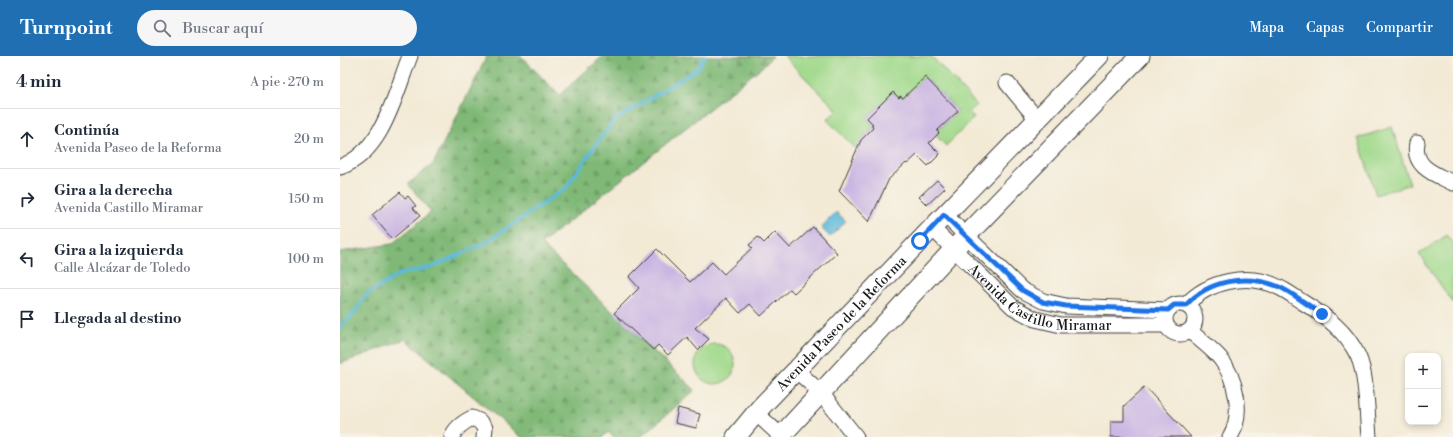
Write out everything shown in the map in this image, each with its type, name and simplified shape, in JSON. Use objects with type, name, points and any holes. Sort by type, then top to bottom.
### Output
[{"type":"main road","name":"Avenida Paseo de la Reforma","points":[[736,437],[796,370],[938,221],[1099,56]]},
{"type":"main road","points":[[1102,56],[1123,74]]},
{"type":"main road","points":[[781,437],[960,242],[1140,56]]},
{"type":"street","points":[[340,167],[358,158],[368,148],[378,134],[410,56]]},
{"type":"street","points":[[1007,83],[1037,119]]},
{"type":"street","points":[[1417,143],[1416,154],[1420,164],[1428,171],[1453,183]]},
{"type":"street","name":"Avenida Castillo Miramar","points":[[938,221],[960,242],[1022,290],[1043,302],[1066,306],[1168,310]]},
{"type":"street","name":"Avenida Castillo Miramar","points":[[960,242],[1013,307],[1034,319],[1061,325],[1166,325]]},
{"type":"street","points":[[1186,305],[1195,296],[1214,286],[1244,280],[1258,281],[1278,287],[1322,314],[1344,333],[1358,357],[1364,384],[1370,437]]},
{"type":"street","points":[[1174,305],[1186,305],[1194,313],[1195,319],[1190,331],[1178,334],[1169,329],[1166,325],[1165,317],[1168,310],[1174,305]]},
{"type":"street","points":[[1190,331],[1220,358],[1230,373],[1238,410],[1233,432],[1230,437]]},
{"type":"street","points":[[796,370],[821,393],[856,437]]},
{"type":"street","points":[[756,413],[781,437]]},
{"type":"street","points":[[452,437],[454,432],[464,422],[472,418],[479,421],[485,428],[484,437]]},
{"type":"green space","points":[[487,56],[521,56],[559,95],[603,56],[773,56],[763,66],[541,244],[695,390],[641,437],[613,437],[608,432],[603,437],[521,437],[405,339],[340,364],[340,252],[392,244],[431,212],[408,184],[433,164]]},
{"type":"green space","points":[[784,56],[931,56],[977,105],[969,112],[974,118],[946,146],[936,136],[939,133],[937,131],[958,111],[925,77],[903,98],[900,96],[899,98],[893,92],[867,118],[873,124],[871,125],[873,128],[861,139],[868,146],[860,153],[827,120],[837,110]]},
{"type":"green space","points":[[1392,127],[1410,184],[1376,195],[1358,138]]},
{"type":"green space","points":[[1447,235],[1453,244],[1453,303],[1419,254]]},
{"type":"green space","points":[[719,344],[726,347],[732,353],[735,364],[734,372],[726,381],[719,384],[711,384],[704,381],[696,372],[695,360],[698,353],[707,345]]},
{"type":"water","points":[[836,212],[846,221],[830,237],[821,228]]},
{"type":"building","points":[[925,77],[958,111],[937,131],[939,133],[929,143],[940,154],[928,166],[917,155],[889,179],[869,222],[839,191],[861,140],[873,128],[871,125],[873,124],[867,118],[893,92],[899,98],[900,96],[903,98]]},
{"type":"building","points":[[937,180],[945,188],[927,205],[919,197]]},
{"type":"building","points":[[400,192],[405,198],[408,196],[416,206],[413,208],[420,216],[392,239],[372,215]]},
{"type":"building","points":[[813,227],[837,253],[794,293],[790,289],[761,316],[750,304],[740,313],[726,298],[695,328],[709,339],[698,350],[687,337],[668,355],[658,345],[653,350],[614,313],[639,288],[629,277],[657,249],[690,282],[712,262],[724,274],[752,248],[749,245],[758,237],[764,243],[775,232],[790,248]]},
{"type":"building","points":[[1145,387],[1191,437],[1111,437],[1111,421],[1124,421],[1124,406]]},
{"type":"building","points":[[678,408],[700,414],[696,428],[675,423]]},
{"type":"waterway","points":[[340,327],[355,312],[366,295],[400,274],[432,267],[485,243],[566,188],[615,120],[697,69],[705,56]]},
{"type":"route","points":[[920,241],[944,215],[1022,290],[1043,302],[1066,306],[1168,310],[1174,305],[1186,305],[1195,296],[1214,286],[1238,280],[1258,281],[1278,287],[1322,314]]}]
